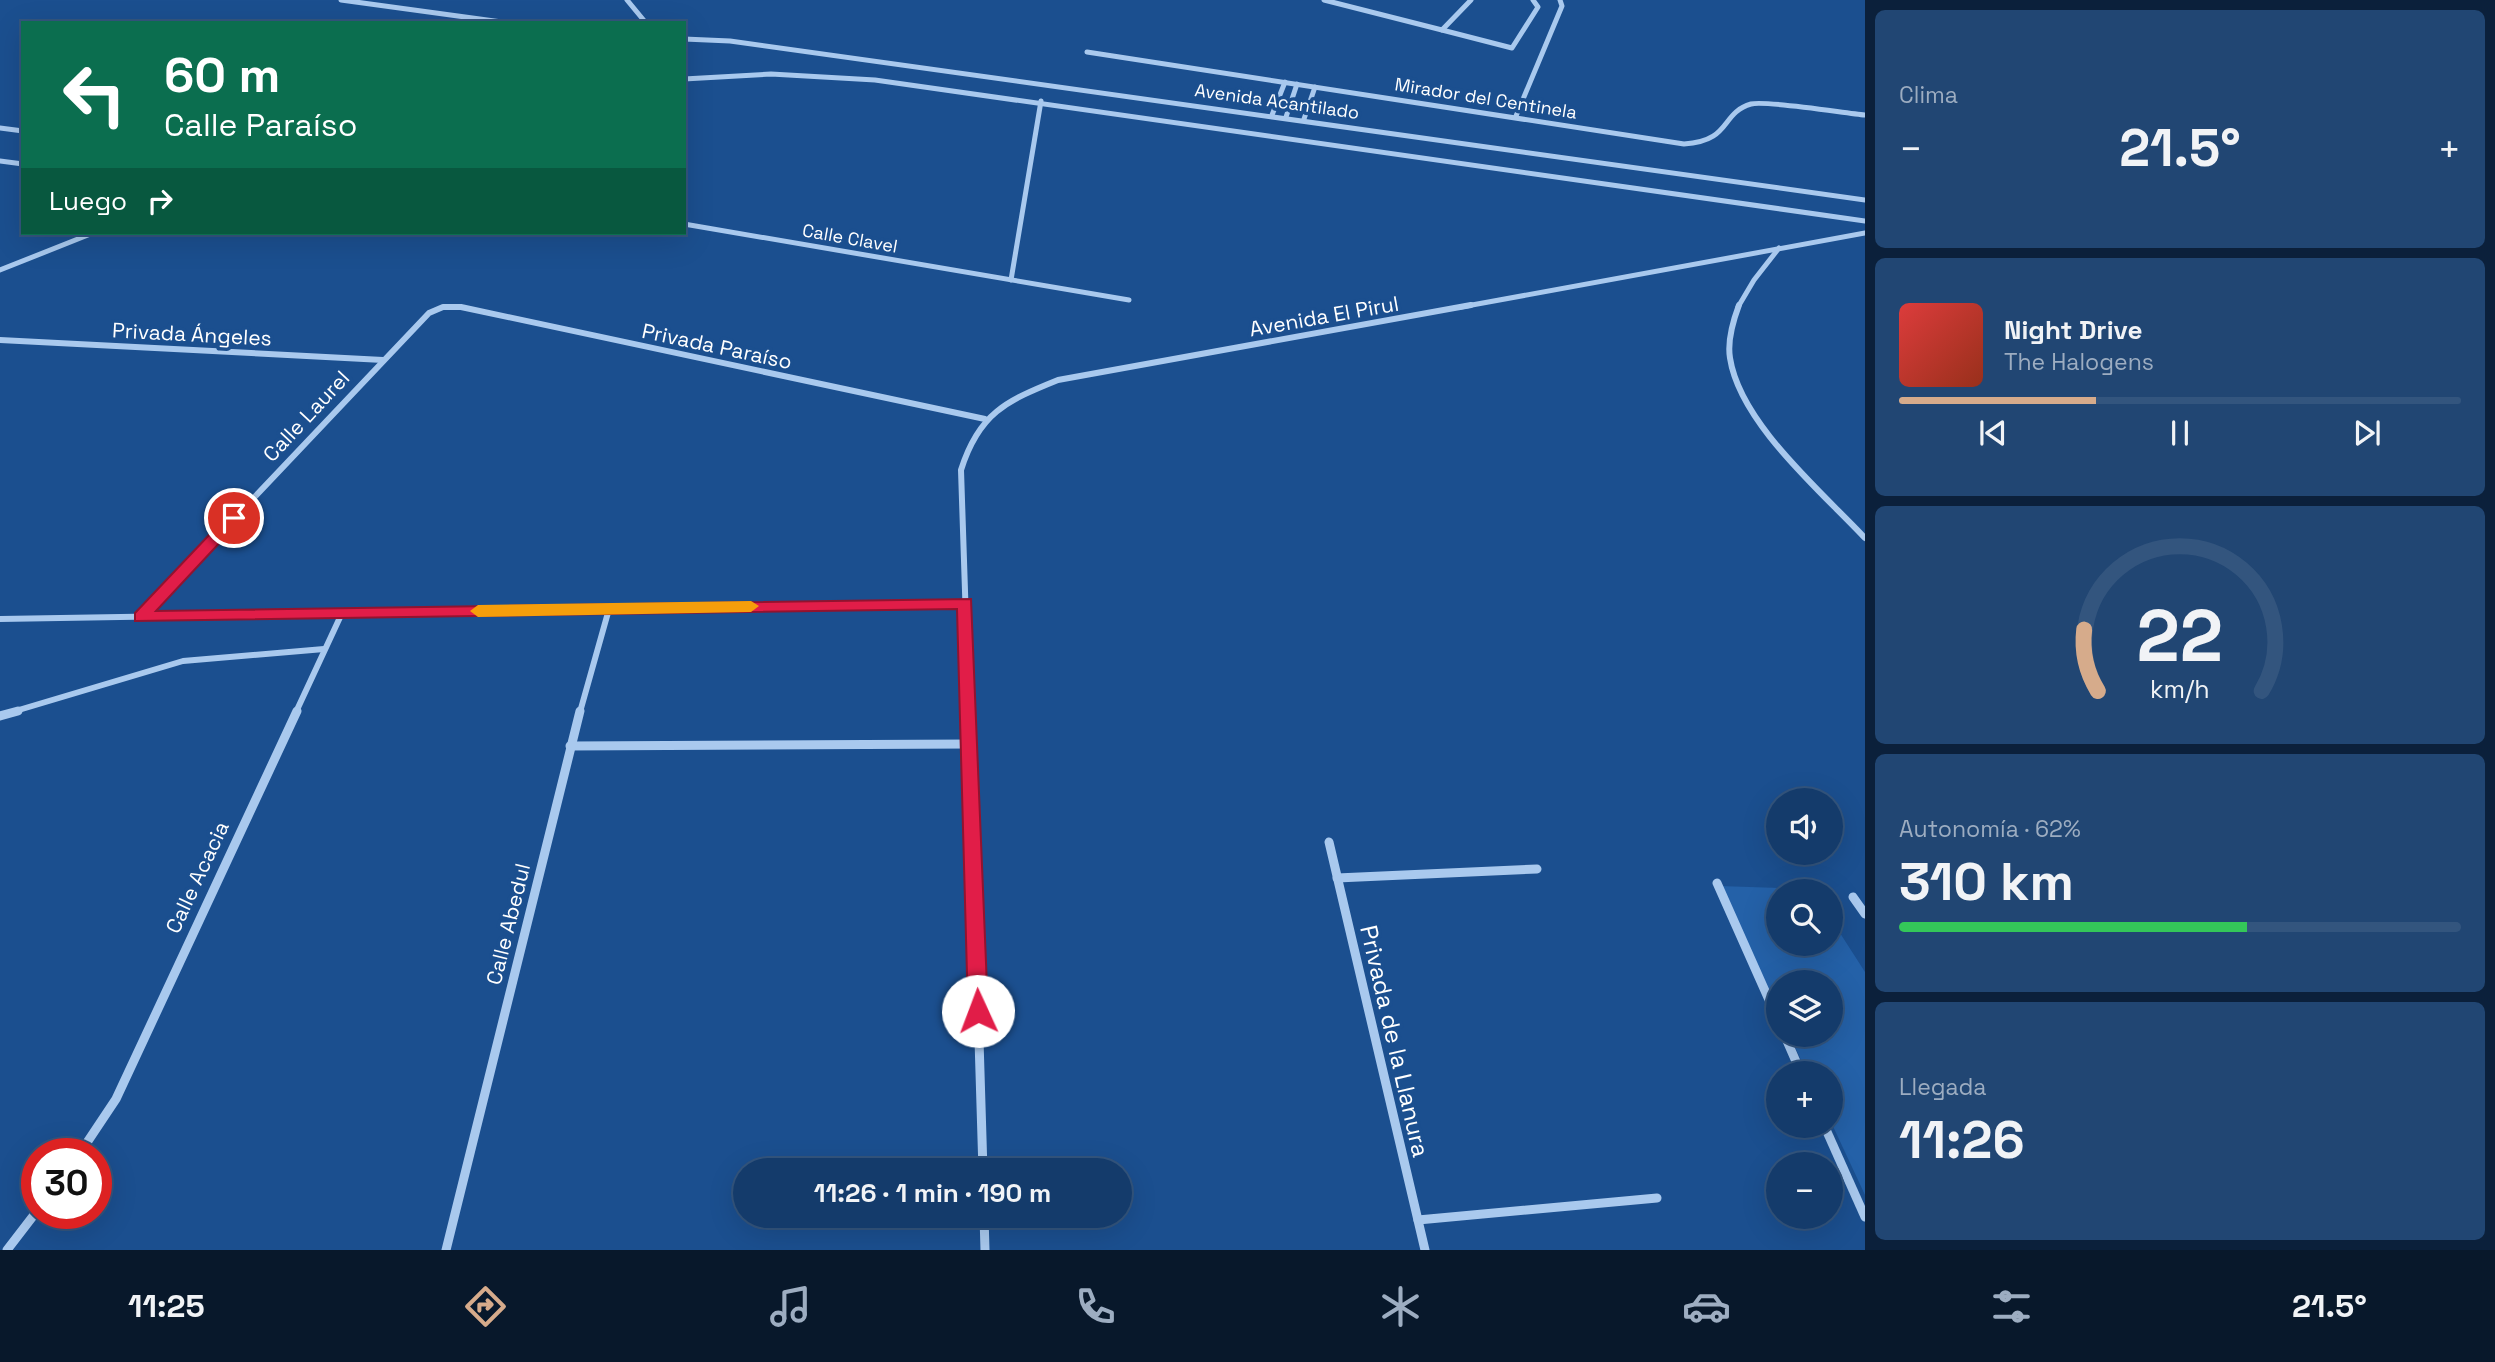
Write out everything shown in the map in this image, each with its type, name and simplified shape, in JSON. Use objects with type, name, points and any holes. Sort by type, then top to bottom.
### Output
[{"type":"street","points":[[341,0],[494,21]]},
{"type":"street","points":[[626,0],[644,21]]},
{"type":"street","points":[[1324,0],[1503,48],[1512,48],[1538,7],[1534,0]]},
{"type":"street","points":[[1442,30],[1471,0]]},
{"type":"street","points":[[1516,116],[1562,6],[1560,0]]},
{"type":"street","name":"Avenida Acantilado","points":[[686,39],[730,41],[1304,119],[1865,200]]},
{"type":"street","name":"Mirador del Centinela","points":[[1087,52],[1703,144],[1714,140],[1742,107],[1753,103],[1865,115]]},
{"type":"street","name":"Avenida Acantilado","points":[[686,79],[807,75],[1041,101],[1865,221]]},
{"type":"street","points":[[1272,115],[1285,82]]},
{"type":"street","points":[[1286,117],[1297,84]]},
{"type":"street","points":[[1304,119],[1315,87]]},
{"type":"street","points":[[1012,280],[1041,101]]},
{"type":"street","points":[[0,128],[21,131]]},
{"type":"street","points":[[0,161],[21,164]]},
{"type":"street","name":"Calle Clavel","points":[[686,225],[1129,300]]},
{"type":"street","name":"Avenida El Pirul","points":[[983,1158],[961,470],[968,442],[985,419],[1007,401],[1058,380],[1865,233]]},
{"type":"street","points":[[0,270],[88,235]]},
{"type":"street","points":[[1779,248],[1747,289],[1736,314],[1730,359],[1738,385],[1754,411],[1865,538]]},
{"type":"street","name":"Privada Paraíso","points":[[443,307],[461,307],[985,419]]},
{"type":"street","name":"Calle Laurel","points":[[141,617],[383,360],[429,313],[443,307]]},
{"type":"street","name":"Privada Ángeles","points":[[0,340],[383,360]]},
{"type":"street","points":[[0,619],[965,603]]},
{"type":"street","name":"Calle Abedul","points":[[446,1250],[570,746],[609,609]]},
{"type":"street","name":"Calle Acacia","points":[[90,1138],[116,1099],[342,614]]},
{"type":"street","points":[[0,716],[183,661],[324,649]]},
{"type":"street","points":[[570,746],[970,744]]},
{"type":"street","name":"Privada de la Llanura","points":[[1329,842],[1425,1250]]},
{"type":"street","points":[[1337,878],[1537,869]]},
{"type":"street","points":[[1717,883],[1766,993]]},
{"type":"street","points":[[1853,897],[1865,914]]},
{"type":"street","points":[[1830,1138],[1865,1217]]},
{"type":"street","points":[[1418,1220],[1657,1198]]},
{"type":"street","points":[[984,1228],[985,1250]]},
{"type":"street","points":[[7,1250],[23,1229]]},
{"type":"shaded area","points":[[1719,886],[1766,888],[1766,956],[1843,956],[1843,938],[1865,972],[1865,1195],[1838,1138],[1843,1138],[1843,1061],[1801,1061],[1795,1047],[1843,1047],[1843,970],[1766,970],[1766,986]]},
{"type":"slow traffic","points":[[478,611],[751,606]]},
{"type":"route","points":[[234,518],[141,617],[965,603],[978,1011]]}]
